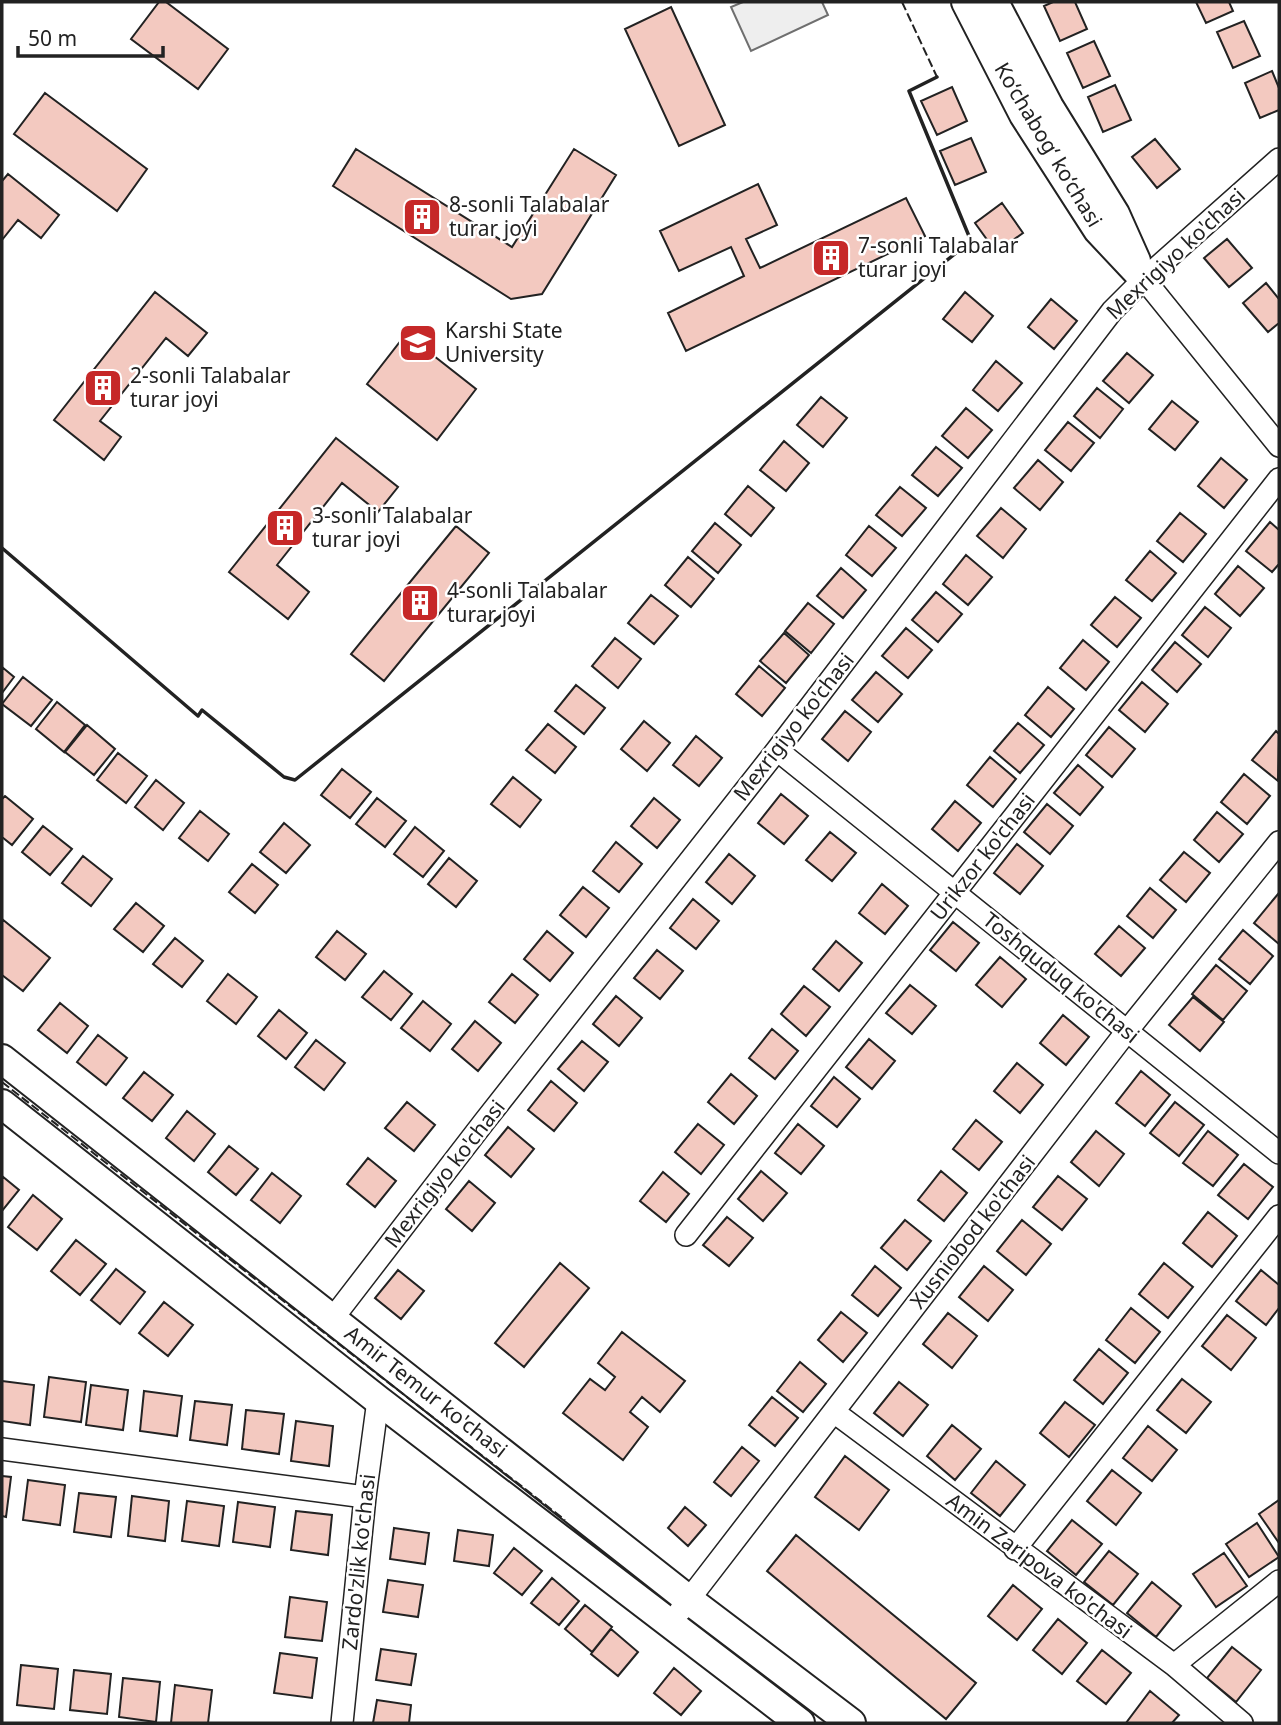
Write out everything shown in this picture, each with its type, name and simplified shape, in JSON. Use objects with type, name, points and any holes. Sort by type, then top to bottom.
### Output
[{"type":"main road","name":"Ko‘chabog‘ ko‘chasi","points":[[966,2],[1024,115],[1098,230],[1144,279]]},
{"type":"main road","name":"Ko‘chabog‘ ko‘chasi","points":[[994,2],[1049,107],[1115,214],[1144,279]]},
{"type":"main road","name":"Amir Temur ko'chasi","points":[[2,1059],[689,1600],[851,1723]]},
{"type":"main road","name":"Amir Temur ko'chasi","points":[[2,1104],[378,1400],[800,1723]]},
{"type":"street","name":"Mexrigiyo ko'chasi","points":[[333,1318],[777,750],[1112,311],[1144,279],[1279,159]]},
{"type":"street","name":"Ko‘chabog‘ ko‘chasi","points":[[1144,279],[1279,446]]},
{"type":"street","name":"Urikzor ko'chasi","points":[[686,1235],[1279,479]]},
{"type":"street","name":"Toshquduq ko'chasi","points":[[777,750],[1279,1153]]},
{"type":"street","name":"Xusniobod ko'chasi","points":[[670,1624],[1127,1031],[1279,842]]},
{"type":"street","points":[[1016,1549],[1279,1216]]},
{"type":"street","name":"Zardo'zlik ko'chasi","points":[[342,1723],[365,1497],[378,1400]]},
{"type":"street","name":"Amin Zaripova ko'chasi","points":[[834,1412],[1174,1665],[1242,1723]]},
{"type":"street","points":[[2,1449],[365,1497]]},
{"type":"street","points":[[1174,1665],[1279,1581]]},
{"type":"shaded area","points":[[743,2],[822,2],[828,15],[751,51],[731,7]]},
{"type":"building","points":[[159,2],[166,2],[228,49],[198,89],[131,39]]},
{"type":"building","points":[[1053,2],[1075,2],[1087,29],[1060,41],[1044,6]]},
{"type":"building","points":[[1196,2],[1229,2],[1233,11],[1206,23]]},
{"type":"building","points":[[671,7],[725,125],[679,146],[625,29]]},
{"type":"building","points":[[1244,21],[1260,56],[1233,68],[1217,32]]},
{"type":"building","points":[[1094,41],[1110,76],[1083,88],[1067,53]]},
{"type":"building","points":[[1272,71],[1279,88],[1279,110],[1260,118],[1245,83]]},
{"type":"building","points":[[1115,85],[1131,120],[1103,132],[1088,97]]},
{"type":"building","points":[[952,87],[967,121],[937,135],[921,101]]},
{"type":"building","points":[[45,93],[147,169],[117,211],[14,134]]},
{"type":"building","points":[[971,138],[986,172],[955,185],[940,151]]},
{"type":"building","points":[[1155,139],[1180,169],[1157,188],[1132,157]]},
{"type":"building","name":"8-sonli Talabalar turar joyi","points":[[356,149],[512,247],[574,149],[616,175],[542,294],[511,299],[333,186]]},
{"type":"building","points":[[8,174],[59,215],[41,238],[18,220],[2,240],[2,181]]},
{"type":"building","name":"7-sonli Talabalar turar joyi","points":[[758,184],[777,225],[746,239],[760,268],[906,198],[925,236],[686,351],[668,313],[744,276],[731,247],[679,271],[660,231]]},
{"type":"building","points":[[1002,203],[1023,233],[996,252],[975,223]]},
{"type":"building","points":[[1227,239],[1252,268],[1229,287],[1204,258]]},
{"type":"building","points":[[1266,283],[1279,299],[1279,323],[1268,332],[1243,303]]},
{"type":"building","name":"2-sonli Talabalar turar joyi","points":[[155,292],[207,333],[188,356],[166,338],[100,421],[121,437],[104,460],[54,420]]},
{"type":"building","points":[[965,292],[993,316],[972,342],[943,319]]},
{"type":"building","points":[[1051,299],[1077,321],[1054,349],[1028,327]]},
{"type":"building","points":[[406,334],[476,389],[437,440],[367,384]]},
{"type":"building","points":[[1127,353],[1153,375],[1129,403],[1103,381]]},
{"type":"building","points":[[996,361],[1022,383],[998,411],[973,390]]},
{"type":"building","points":[[1097,388],[1123,409],[1100,438],[1074,416]]},
{"type":"building","points":[[821,397],[847,418],[823,447],[797,425]]},
{"type":"building","points":[[1172,401],[1198,422],[1175,450],[1149,429]]},
{"type":"building","points":[[966,408],[992,430],[968,458],[942,436]]},
{"type":"building","points":[[1068,422],[1094,443],[1071,471],[1045,450]]},
{"type":"building","name":"3-sonli Talabalar turar joyi","points":[[336,438],[398,487],[378,512],[342,483],[277,565],[309,592],[288,619],[229,572]]},
{"type":"building","points":[[784,441],[809,463],[786,491],[760,470]]},
{"type":"building","points":[[936,447],[962,468],[938,496],[912,475]]},
{"type":"building","points":[[1221,458],[1247,480],[1224,508],[1198,486]]},
{"type":"building","points":[[1038,460],[1063,482],[1040,510],[1014,488]]},
{"type":"building","points":[[748,486],[774,508],[751,536],[725,514]]},
{"type":"building","points":[[900,487],[926,508],[902,536],[876,515]]},
{"type":"building","points":[[1001,508],[1026,529],[1003,558],[977,536]]},
{"type":"building","points":[[1180,513],[1206,534],[1183,562],[1157,541]]},
{"type":"building","points":[[1270,522],[1279,530],[1279,564],[1272,572],[1246,551]]},
{"type":"building","points":[[715,523],[741,545],[718,573],[692,551]]},
{"type":"building","name":"4-sonli Talabalar turar joyi","points":[[456,526],[489,553],[384,681],[351,654]]},
{"type":"building","points":[[869,526],[896,548],[872,576],[846,555]]},
{"type":"building","points":[[1150,551],[1176,573],[1152,601],[1126,580]]},
{"type":"building","points":[[966,555],[992,577],[968,605],[943,584]]},
{"type":"building","points":[[688,557],[714,579],[691,607],[665,585]]},
{"type":"building","points":[[1238,566],[1264,588],[1240,616],[1215,594]]},
{"type":"building","points":[[841,568],[866,590],[843,618],[817,596]]},
{"type":"building","points":[[936,592],[962,614],[938,642],[912,620]]},
{"type":"building","points":[[651,595],[678,616],[654,644],[628,623]]},
{"type":"building","points":[[1115,597],[1141,618],[1117,647],[1091,625]]},
{"type":"building","points":[[808,603],[834,624],[811,653],[785,631]]},
{"type":"building","points":[[1205,607],[1231,628],[1208,657],[1182,635]]},
{"type":"building","points":[[906,628],[932,650],[908,678],[882,656]]},
{"type":"building","points":[[784,633],[809,655],[786,683],[760,661]]},
{"type":"building","points":[[615,638],[641,659],[618,688],[592,666]]},
{"type":"building","points":[[1083,640],[1109,662],[1086,690],[1060,668]]},
{"type":"building","points":[[1175,642],[1201,664],[1177,692],[1152,670]]},
{"type":"building","points":[[759,666],[785,688],[762,716],[736,694]]},
{"type":"building","points":[[2,667],[14,677],[2,693]]},
{"type":"building","points":[[876,672],[902,694],[878,722],[852,700]]},
{"type":"building","points":[[23,677],[52,700],[31,726],[2,704]]},
{"type":"building","points":[[1142,682],[1168,704],[1145,732],[1119,710]]},
{"type":"building","points":[[576,685],[605,708],[584,734],[555,711]]},
{"type":"building","points":[[1048,687],[1074,709],[1051,737],[1025,715]]},
{"type":"building","points":[[57,702],[85,725],[64,752],[36,729]]},
{"type":"building","points":[[845,711],[871,732],[848,761],[822,739]]},
{"type":"building","points":[[644,721],[670,743],[647,771],[621,749]]},
{"type":"building","points":[[1018,723],[1044,745],[1020,773],[994,751]]},
{"type":"building","points":[[548,724],[576,747],[555,773],[526,750]]},
{"type":"building","points":[[87,725],[115,749],[94,775],[65,752]]},
{"type":"building","points":[[1109,727],[1135,749],[1112,777],[1086,755]]},
{"type":"building","points":[[1276,731],[1279,734],[1278,781],[1252,760]]},
{"type":"building","points":[[696,736],[722,758],[699,786],[673,765]]},
{"type":"building","points":[[118,753],[147,776],[126,803],[97,780]]},
{"type":"building","points":[[990,757],[1016,779],[993,807],[967,785]]},
{"type":"building","points":[[1078,765],[1103,787],[1080,815],[1054,793]]},
{"type":"building","points":[[342,769],[371,792],[350,818],[321,795]]},
{"type":"building","points":[[1244,774],[1270,796],[1247,824],[1221,802]]},
{"type":"building","points":[[513,777],[541,800],[520,827],[491,804]]},
{"type":"building","points":[[156,780],[184,803],[163,830],[135,807]]},
{"type":"building","points":[[781,794],[808,816],[784,844],[758,823]]},
{"type":"building","points":[[5,796],[33,819],[12,845],[2,837],[2,799]]},
{"type":"building","points":[[377,798],[406,821],[385,847],[356,824]]},
{"type":"building","points":[[654,798],[680,820],[657,848],[631,826]]},
{"type":"building","points":[[955,801],[981,823],[958,851],[932,829]]},
{"type":"building","points":[[1047,804],[1073,826],[1050,854],[1024,832]]},
{"type":"building","points":[[200,811],[229,834],[208,861],[179,838]]},
{"type":"building","points":[[1217,812],[1243,834],[1219,862],[1194,840]]},
{"type":"building","points":[[284,823],[310,845],[286,873],[260,852]]},
{"type":"building","points":[[43,826],[72,849],[50,875],[22,852]]},
{"type":"building","points":[[415,827],[444,851],[423,877],[394,854]]},
{"type":"building","points":[[830,832],[856,853],[832,881],[806,860]]},
{"type":"building","points":[[616,842],[642,864],[619,892],[593,871]]},
{"type":"building","points":[[1017,844],[1043,866],[1020,894],[994,873]]},
{"type":"building","points":[[1184,852],[1210,873],[1186,902],[1160,880]]},
{"type":"building","points":[[729,854],[755,876],[732,904],[706,882]]},
{"type":"building","points":[[83,856],[112,879],[91,906],[62,883]]},
{"type":"building","points":[[449,858],[477,881],[456,907],[428,884]]},
{"type":"building","points":[[252,864],[278,885],[255,913],[229,892]]},
{"type":"building","points":[[882,884],[908,906],[885,934],[859,913]]},
{"type":"building","points":[[583,887],[609,908],[586,937],[560,915]]},
{"type":"building","points":[[1150,888],[1176,910],[1153,938],[1127,916]]},
{"type":"building","points":[[1279,895],[1279,944],[1254,923]]},
{"type":"building","points":[[693,899],[719,921],[696,949],[670,928]]},
{"type":"building","points":[[136,903],[164,926],[143,952],[114,929]]},
{"type":"building","points":[[2,919],[50,958],[23,991],[2,975]]},
{"type":"building","points":[[953,922],[979,943],[956,971],[930,950]]},
{"type":"building","points":[[1119,926],[1145,948],[1121,976],[1095,954]]},
{"type":"building","points":[[1243,930],[1273,956],[1250,984],[1219,959]]},
{"type":"building","points":[[337,931],[366,954],[345,980],[316,957]]},
{"type":"building","points":[[547,931],[573,953],[550,981],[524,959]]},
{"type":"building","points":[[175,938],[203,961],[182,987],[153,964]]},
{"type":"building","points":[[836,941],[862,963],[839,991],[813,969]]},
{"type":"building","points":[[657,950],[683,971],[660,999],[634,978]]},
{"type":"building","points":[[1000,957],[1026,979],[1002,1007],[976,985]]},
{"type":"building","points":[[1216,965],[1247,991],[1223,1020],[1192,994]]},
{"type":"building","points":[[384,971],[412,994],[391,1020],[362,997]]},
{"type":"building","points":[[228,974],[257,997],[236,1024],[207,1001]]},
{"type":"building","points":[[512,974],[538,995],[515,1023],[489,1002]]},
{"type":"building","points":[[910,985],[936,1006],[912,1034],[886,1013]]},
{"type":"building","points":[[804,986],[830,1007],[806,1036],[781,1014]]},
{"type":"building","points":[[616,996],[642,1018],[619,1046],[593,1024]]},
{"type":"building","points":[[1193,997],[1224,1022],[1200,1051],[1169,1025]]},
{"type":"building","points":[[423,1001],[451,1024],[430,1051],[401,1028]]},
{"type":"building","points":[[60,1003],[88,1026],[67,1053],[38,1030]]},
{"type":"building","points":[[279,1010],[307,1033],[286,1059],[258,1036]]},
{"type":"building","points":[[1063,1015],[1089,1037],[1066,1065],[1040,1043]]},
{"type":"building","points":[[475,1021],[501,1043],[478,1071],[452,1049]]},
{"type":"building","points":[[772,1029],[798,1051],[775,1079],[749,1058]]},
{"type":"building","points":[[98,1035],[127,1058],[106,1085],[77,1062]]},
{"type":"building","points":[[869,1039],[895,1061],[872,1089],[846,1067]]},
{"type":"building","points":[[316,1040],[345,1063],[324,1090],[295,1067]]},
{"type":"building","points":[[582,1041],[608,1062],[584,1091],[558,1069]]},
{"type":"building","points":[[1017,1063],[1043,1085],[1020,1113],[994,1091]]},
{"type":"building","points":[[1141,1071],[1170,1095],[1145,1126],[1116,1103]]},
{"type":"building","points":[[144,1072],[173,1095],[152,1121],[123,1098]]},
{"type":"building","points":[[731,1074],[757,1096],[734,1124],[708,1102]]},
{"type":"building","points":[[834,1077],[860,1099],[837,1127],[811,1106]]},
{"type":"building","points":[[551,1081],[577,1103],[554,1131],[528,1110]]},
{"type":"building","points":[[407,1102],[435,1125],[414,1151],[385,1128]]},
{"type":"building","points":[[1175,1102],[1204,1125],[1179,1156],[1150,1133]]},
{"type":"building","points":[[187,1111],[215,1134],[194,1161],[166,1138]]},
{"type":"building","points":[[976,1120],[1002,1142],[979,1170],[953,1149]]},
{"type":"building","points":[[698,1124],[724,1145],[701,1174],[675,1152]]},
{"type":"building","points":[[798,1124],[824,1146],[801,1174],[775,1153]]},
{"type":"building","points":[[508,1127],[534,1149],[511,1177],[485,1155]]},
{"type":"building","points":[[1096,1131],[1124,1154],[1099,1186],[1071,1162]]},
{"type":"building","points":[[1208,1131],[1238,1155],[1213,1186],[1183,1163]]},
{"type":"building","points":[[229,1146],[258,1169],[236,1195],[208,1172]]},
{"type":"building","points":[[368,1158],[396,1181],[375,1207],[347,1184]]},
{"type":"building","points":[[1244,1164],[1273,1187],[1248,1219],[1218,1195]]},
{"type":"building","points":[[761,1171],[787,1193],[763,1221],[738,1199]]},
{"type":"building","points":[[941,1171],[967,1193],[944,1221],[918,1200]]},
{"type":"building","points":[[663,1172],[689,1194],[666,1222],[640,1201]]},
{"type":"building","points":[[272,1173],[301,1196],[280,1223],[251,1200]]},
{"type":"building","points":[[2,1176],[19,1190],[2,1211]]},
{"type":"building","points":[[1058,1176],[1087,1199],[1062,1230],[1033,1207]]},
{"type":"building","points":[[469,1181],[495,1203],[472,1231],[446,1209]]},
{"type":"building","points":[[33,1195],[62,1219],[37,1250],[8,1227]]},
{"type":"building","points":[[1208,1212],[1237,1236],[1212,1267],[1183,1243]]},
{"type":"building","points":[[727,1217],[753,1238],[729,1266],[703,1245]]},
{"type":"building","points":[[905,1220],[931,1241],[907,1270],[881,1248]]},
{"type":"building","points":[[1022,1220],[1051,1244],[1026,1275],[997,1251]]},
{"type":"building","points":[[76,1240],[106,1264],[80,1295],[51,1271]]},
{"type":"building","points":[[560,1263],[589,1288],[524,1367],[495,1343]]},
{"type":"building","points":[[1164,1263],[1193,1287],[1168,1318],[1139,1294]]},
{"type":"building","points":[[875,1266],[901,1288],[878,1316],[852,1295]]},
{"type":"building","points":[[984,1266],[1013,1290],[988,1321],[959,1297]]},
{"type":"building","points":[[116,1269],[145,1292],[120,1324],[91,1300]]},
{"type":"building","points":[[398,1270],[424,1291],[401,1319],[375,1298]]},
{"type":"building","points":[[1261,1270],[1279,1285],[1279,1308],[1266,1325],[1236,1301]]},
{"type":"building","points":[[164,1302],[193,1325],[168,1356],[139,1333]]},
{"type":"building","points":[[1131,1308],[1160,1332],[1135,1363],[1106,1340]]},
{"type":"building","points":[[841,1312],[867,1333],[843,1362],[818,1340]]},
{"type":"building","points":[[948,1313],[977,1336],[952,1368],[923,1344]]},
{"type":"building","points":[[1227,1315],[1256,1338],[1231,1370],[1202,1346]]},
{"type":"building","points":[[622,1332],[685,1381],[660,1412],[642,1397],[630,1412],[648,1427],[623,1460],[563,1413],[590,1379],[605,1390],[615,1377],[598,1363]]},
{"type":"building","points":[[1099,1349],[1128,1373],[1103,1404],[1074,1380]]},
{"type":"building","points":[[800,1362],[826,1384],[803,1412],[777,1391]]},
{"type":"building","points":[[49,1377],[86,1382],[81,1422],[44,1417]]},
{"type":"building","points":[[1182,1379],[1211,1402],[1186,1433],[1157,1410]]},
{"type":"building","points":[[2,1381],[34,1385],[30,1425],[2,1421]]},
{"type":"building","points":[[899,1382],[928,1405],[903,1436],[874,1413]]},
{"type":"building","points":[[91,1385],[128,1390],[123,1430],[86,1425]]},
{"type":"building","points":[[144,1391],[182,1396],[177,1436],[140,1431]]},
{"type":"building","points":[[772,1397],[798,1418],[775,1446],[749,1425]]},
{"type":"building","points":[[195,1401],[232,1405],[227,1445],[190,1440]]},
{"type":"building","points":[[1065,1402],[1095,1425],[1069,1457],[1040,1433]]},
{"type":"building","points":[[246,1410],[284,1414],[279,1454],[242,1449]]},
{"type":"building","points":[[296,1421],[333,1426],[329,1466],[291,1461]]},
{"type":"building","points":[[952,1425],[981,1449],[955,1480],[927,1456]]},
{"type":"building","points":[[1148,1426],[1177,1450],[1152,1481],[1123,1458]]},
{"type":"building","points":[[742,1447],[759,1461],[731,1496],[714,1482]]},
{"type":"building","points":[[845,1456],[889,1490],[859,1530],[815,1497]]},
{"type":"building","points":[[996,1461],[1025,1485],[1000,1516],[971,1493]]},
{"type":"building","points":[[1112,1470],[1141,1493],[1116,1525],[1087,1501]]},
{"type":"building","points":[[2,1476],[11,1477],[6,1517],[2,1516]]},
{"type":"building","points":[[28,1480],[65,1485],[60,1525],[23,1520]]},
{"type":"building","points":[[79,1493],[116,1497],[111,1537],[74,1532]]},
{"type":"building","points":[[132,1496],[169,1501],[165,1541],[128,1536]]},
{"type":"building","points":[[1279,1500],[1279,1543],[1259,1514]]},
{"type":"building","points":[[187,1501],[224,1506],[219,1546],[182,1541]]},
{"type":"building","points":[[238,1502],[275,1507],[270,1547],[233,1542]]},
{"type":"building","points":[[685,1507],[706,1525],[688,1546],[668,1528]]},
{"type":"building","points":[[296,1511],[332,1515],[328,1555],[291,1550]]},
{"type":"building","points":[[1072,1520],[1102,1544],[1076,1575],[1047,1551]]},
{"type":"building","points":[[1257,1523],[1279,1557],[1249,1577],[1226,1544]]},
{"type":"building","points":[[394,1528],[429,1533],[425,1564],[390,1559]]},
{"type":"building","points":[[458,1530],[493,1535],[489,1566],[454,1561]]},
{"type":"building","points":[[796,1535],[976,1683],[946,1719],[767,1571]]},
{"type":"building","points":[[514,1548],[542,1571],[522,1595],[494,1573]]},
{"type":"building","points":[[1109,1551],[1138,1574],[1113,1605],[1084,1582]]},
{"type":"building","points":[[1224,1553],[1247,1586],[1216,1607],[1193,1574]]},
{"type":"building","points":[[552,1578],[579,1601],[559,1625],[531,1603]]},
{"type":"building","points":[[388,1580],[423,1585],[418,1617],[383,1612]]},
{"type":"building","points":[[1152,1582],[1181,1606],[1156,1637],[1127,1613]]},
{"type":"building","points":[[1013,1585],[1042,1609],[1017,1640],[988,1616]]},
{"type":"building","points":[[290,1597],[327,1602],[322,1641],[285,1637]]},
{"type":"building","points":[[585,1605],[612,1627],[592,1652],[565,1629]]},
{"type":"building","points":[[1058,1619],[1087,1643],[1062,1674],[1033,1650]]},
{"type":"building","points":[[611,1629],[638,1652],[618,1676],[591,1654]]},
{"type":"building","points":[[1232,1647],[1261,1670],[1236,1702],[1207,1678]]},
{"type":"building","points":[[381,1649],[416,1654],[411,1685],[376,1680]]},
{"type":"building","points":[[1102,1650],[1131,1673],[1106,1704],[1077,1681]]},
{"type":"building","points":[[280,1653],[317,1658],[312,1698],[274,1693]]},
{"type":"building","points":[[21,1665],[58,1669],[54,1709],[17,1705]]},
{"type":"building","points":[[674,1668],[701,1691],[681,1715],[654,1693]]},
{"type":"building","points":[[74,1670],[111,1674],[107,1714],[70,1710]]},
{"type":"building","points":[[123,1678],[160,1682],[156,1722],[119,1717]]},
{"type":"building","points":[[175,1685],[212,1690],[208,1723],[171,1723]]},
{"type":"building","points":[[1150,1691],[1179,1715],[1172,1723],[1126,1723]]},
{"type":"building","points":[[377,1700],[411,1705],[409,1723],[373,1723]]},
{"type":"fence","points":[[902,2],[937,77]]},
{"type":"fence","points":[[2,1082],[565,1520]]},
{"type":"wall","points":[[2,548],[198,716],[202,710],[284,777],[295,780],[971,241],[909,91],[937,77]]},
{"type":"place","name":"8-sonli Talabalar turar joyi","points":[[422,217]]},
{"type":"place","name":"7-sonli Talabalar turar joyi","points":[[831,258]]},
{"type":"place","name":"Karshi State University","points":[[418,343]]},
{"type":"place","name":"2-sonli Talabalar turar joyi","points":[[103,388]]},
{"type":"place","name":"3-sonli Talabalar turar joyi","points":[[285,528]]},
{"type":"place","name":"4-sonli Talabalar turar joyi","points":[[420,603]]}]
